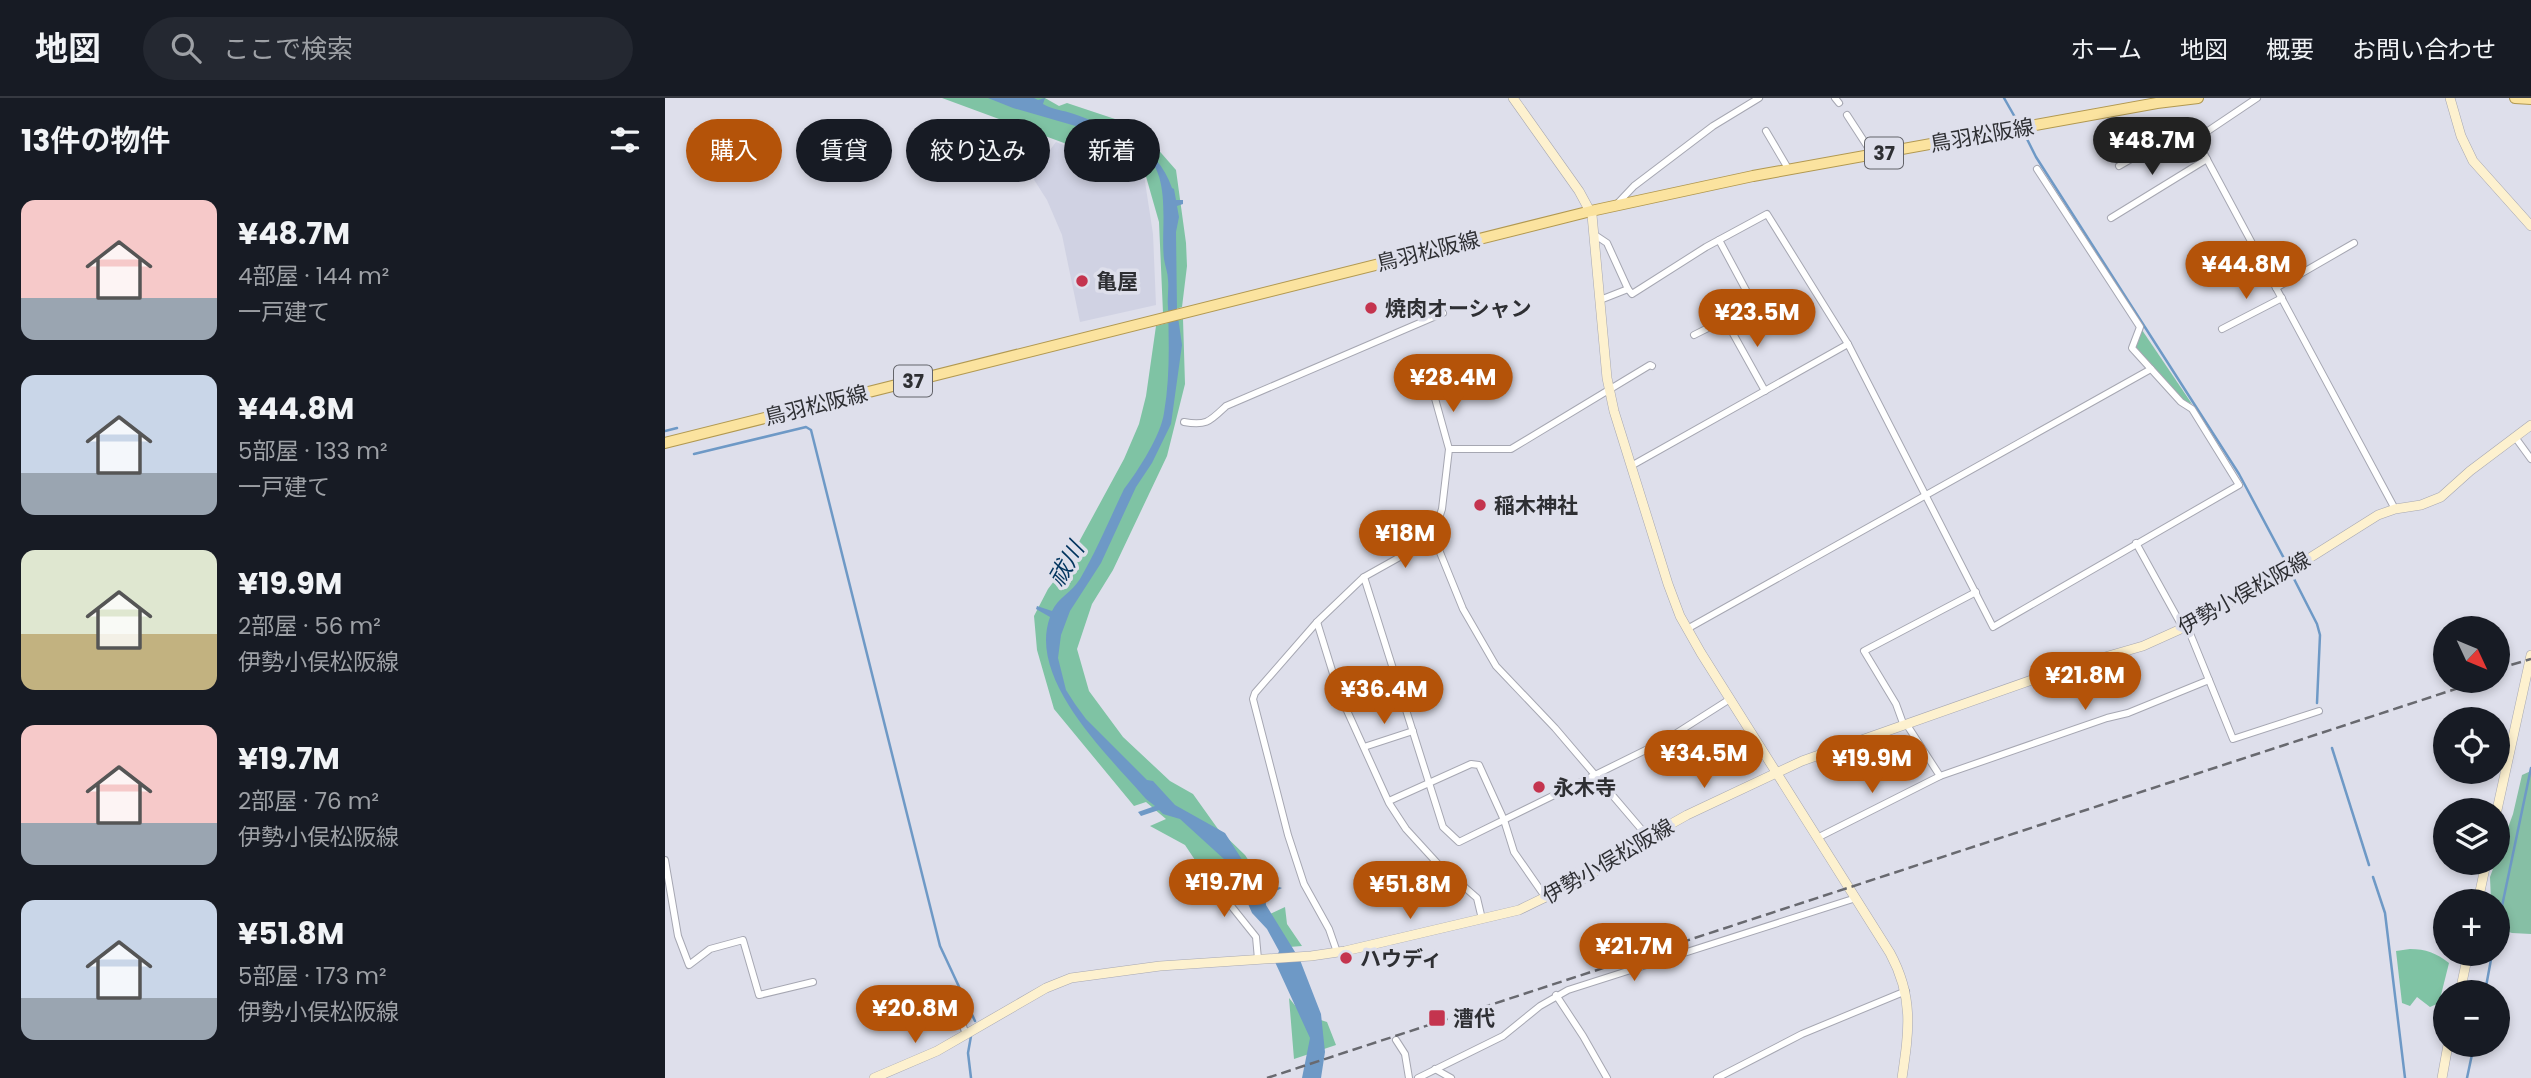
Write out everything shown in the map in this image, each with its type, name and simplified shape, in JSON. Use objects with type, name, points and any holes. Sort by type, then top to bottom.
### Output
[{"type":"main road","points":[[1513,98],[1591,211],[1609,390],[1668,584],[1687,629],[1898,969],[1906,991],[1908,1020],[1902,1078]]},
{"type":"main road","name":"鳥羽松阪線","points":[[665,443],[1616,205],[1789,170],[2157,103],[2198,98]]},
{"type":"main road","points":[[2450,98],[2461,136],[2473,160],[2531,226]]},
{"type":"main road","points":[[2515,98],[2531,99]]},
{"type":"main road","name":"伊勢小俣松阪線","points":[[874,1078],[937,1051],[1046,988],[1071,978],[1160,966],[1311,956],[1519,910],[1594,873],[1647,837],[1704,806],[1777,773],[1898,726],[1905,726],[2060,670],[2143,646],[2185,627],[2308,559],[2368,520],[2395,509],[2421,506],[2441,497],[2470,471],[2531,425]]},
{"type":"main road","points":[[2500,798],[2531,655]]},
{"type":"main road","points":[[2442,1078],[2446,1057]]},
{"type":"street","points":[[1616,205],[1635,186],[1713,126],[1759,98]]},
{"type":"street","points":[[2119,166],[2164,140],[2173,153],[2257,98]]},
{"type":"street","points":[[1847,115],[1873,155]]},
{"type":"street","points":[[1766,131],[1789,170]]},
{"type":"street","points":[[2196,140],[2395,509]]},
{"type":"street","points":[[2111,218],[2207,159]]},
{"type":"street","points":[[1595,235],[1607,243],[1632,294],[1719,240],[1767,214],[1848,344],[1993,627],[2239,485],[2192,408],[2181,402],[2132,348],[2140,327],[2037,169]]},
{"type":"street","points":[[1694,335],[1755,305],[1719,240]]},
{"type":"street","points":[[2276,288],[2354,243]]},
{"type":"street","points":[[1600,300],[1628,289]]},
{"type":"street","points":[[2222,329],[2281,298]]},
{"type":"street","points":[[1184,422],[1199,425],[1207,423],[1226,406],[1443,313]]},
{"type":"street","points":[[1726,321],[1765,391]]},
{"type":"street","points":[[1631,466],[1848,344]]},
{"type":"street","points":[[1449,449],[1511,449],[1650,365],[1653,366]]},
{"type":"street","points":[[1687,629],[2151,369]]},
{"type":"street","points":[[1337,952],[1304,884],[1287,835],[1253,699],[1317,622],[1364,577],[1432,539],[1442,509],[1449,449],[1431,384]]},
{"type":"street","points":[[2515,437],[2531,459]]},
{"type":"street","points":[[1432,539],[1437,545],[1463,609],[1496,666],[1555,728],[1647,837]]},
{"type":"street","points":[[2136,543],[2185,627],[2231,735],[2237,740],[2319,710]]},
{"type":"street","points":[[1364,577],[1443,827],[1459,842],[1664,741],[1730,699]]},
{"type":"street","points":[[1940,776],[1905,726],[1896,704],[1864,651],[1976,592]]},
{"type":"street","points":[[1317,622],[1339,693],[1388,801],[1406,829],[1439,864],[1477,898],[1482,919]]},
{"type":"street","points":[[1817,838],[1940,776],[2081,729],[2106,718],[2128,713],[2209,680]]},
{"type":"street","points":[[1364,747],[1413,731]]},
{"type":"street","points":[[1388,801],[1476,763],[1504,820],[1514,852],[1546,898]]},
{"type":"street","points":[[665,860],[678,936],[689,965],[710,950],[743,940],[759,995],[813,982]]},
{"type":"street","points":[[1201,877],[1232,907],[1256,937],[1259,959]]},
{"type":"street","points":[[1418,1078],[1503,1036],[1556,995],[1856,898]]},
{"type":"street","points":[[1717,1078],[1802,1034],[1906,991]]},
{"type":"street","points":[[1556,995],[1607,1078]]},
{"type":"street","points":[[954,1003],[966,1034]]},
{"type":"street","points":[[1396,1040],[1405,1054],[1409,1078]]},
{"type":"street","points":[[1435,1069],[1451,1078]]},
{"type":"shaded area","points":[[1056,142],[1064,145],[1064,182],[1145,182],[1153,234],[1156,305],[1080,322],[1062,235],[1047,200],[1035,182],[1050,182],[1050,150]]},
{"type":"green space","points":[[942,98],[1045,98],[1059,106],[1067,103],[1115,119],[1064,119],[1064,143],[1050,138],[1050,119],[999,119]]},
{"type":"green space","points":[[1160,152],[1176,170],[1187,266],[1182,307],[1163,313],[1159,222],[1148,182],[1160,182]]},
{"type":"green space","points":[[1183,319],[1185,384],[1167,456],[1113,570],[1092,604],[1077,649],[1089,691],[1123,737],[1170,781],[1193,794],[1218,829],[1245,855],[1263,882],[1261,886],[1241,894],[1227,894],[1209,881],[1185,845],[1150,826],[1166,819],[1146,802],[1134,806],[1054,709],[1037,650],[1034,616],[1048,589],[1067,564],[1124,459],[1139,424],[1146,396],[1156,326]]},
{"type":"green space","points":[[2142,330],[2192,404],[2183,400],[2135,348]]},
{"type":"green space","points":[[2531,771],[2531,934],[2510,932],[2510,889],[2490,889],[2491,875],[2510,875],[2510,822],[2522,775]]},
{"type":"green space","points":[[1285,907],[1287,924],[1302,946],[1289,947],[1270,914]]},
{"type":"green space","points":[[2410,949],[2431,952],[2433,966],[2448,966],[2445,980],[2433,980],[2433,1006],[2430,1007],[2417,997],[2410,1006],[2402,1003],[2396,951]]},
{"type":"green space","points":[[1289,998],[1302,1014],[1327,1022],[1336,1045],[1294,1059]]},
{"type":"water","points":[[988,98],[1045,98],[1043,104],[1087,119],[1064,119],[1064,123]]},
{"type":"water","points":[[1160,166],[1174,189],[1176,200],[1183,200],[1183,204],[1177,206],[1179,217],[1176,232],[1177,310],[1182,345],[1171,424],[1152,463],[1136,487],[1101,563],[1070,611],[1061,635],[1058,658],[1066,690],[1086,719],[1175,805],[1225,833],[1264,894],[1282,888],[1265,896],[1266,905],[1300,960],[1321,1014],[1325,1052],[1321,1078],[1302,1078],[1310,1038],[1275,962],[1279,951],[1267,929],[1252,913],[1235,874],[1225,860],[1180,819],[1163,814],[1159,810],[1141,816],[1138,812],[1155,806],[1075,716],[1050,666],[1046,641],[1050,617],[1036,609],[1037,606],[1052,611],[1080,579],[1124,489],[1148,452],[1162,422],[1169,347],[1168,275],[1163,246]]},
{"type":"waterway","points":[[2004,98],[2020,126]]},
{"type":"waterway","points":[[2023,131],[2036,157],[2239,474],[2288,566]]},
{"type":"waterway","points":[[694,454],[806,427],[811,430],[940,946],[975,1021]]},
{"type":"waterway","points":[[665,431],[677,428]]},
{"type":"waterway","points":[[2291,573],[2320,635],[2317,703]]},
{"type":"waterway","points":[[2332,748],[2369,865]]},
{"type":"waterway","points":[[2506,889],[2531,768]]},
{"type":"waterway","points":[[2373,877],[2385,913],[2405,1078]]},
{"type":"waterway","points":[[2487,980],[2490,966]]},
{"type":"waterway","points":[[971,1036],[968,1053],[971,1078]]},
{"type":"waterway","points":[[2467,1078],[2471,1057]]},
{"type":"railway","points":[[2510,665],[2531,659]]},
{"type":"railway","points":[[1267,1078],[2443,693]]},
{"type":"place","name":"亀屋","points":[[1082,281]]},
{"type":"place","name":"焼肉オーシャン","points":[[1371,308]]},
{"type":"place","name":"稲木神社","points":[[1480,505]]},
{"type":"place","name":"永木寺","points":[[1539,787]]},
{"type":"place","name":"ハウディ","points":[[1346,958]]},
{"type":"place","name":"漕代","points":[[1437,1018]]},
{"type":"water label","name":"祓川","points":[[1066,564]]}]
